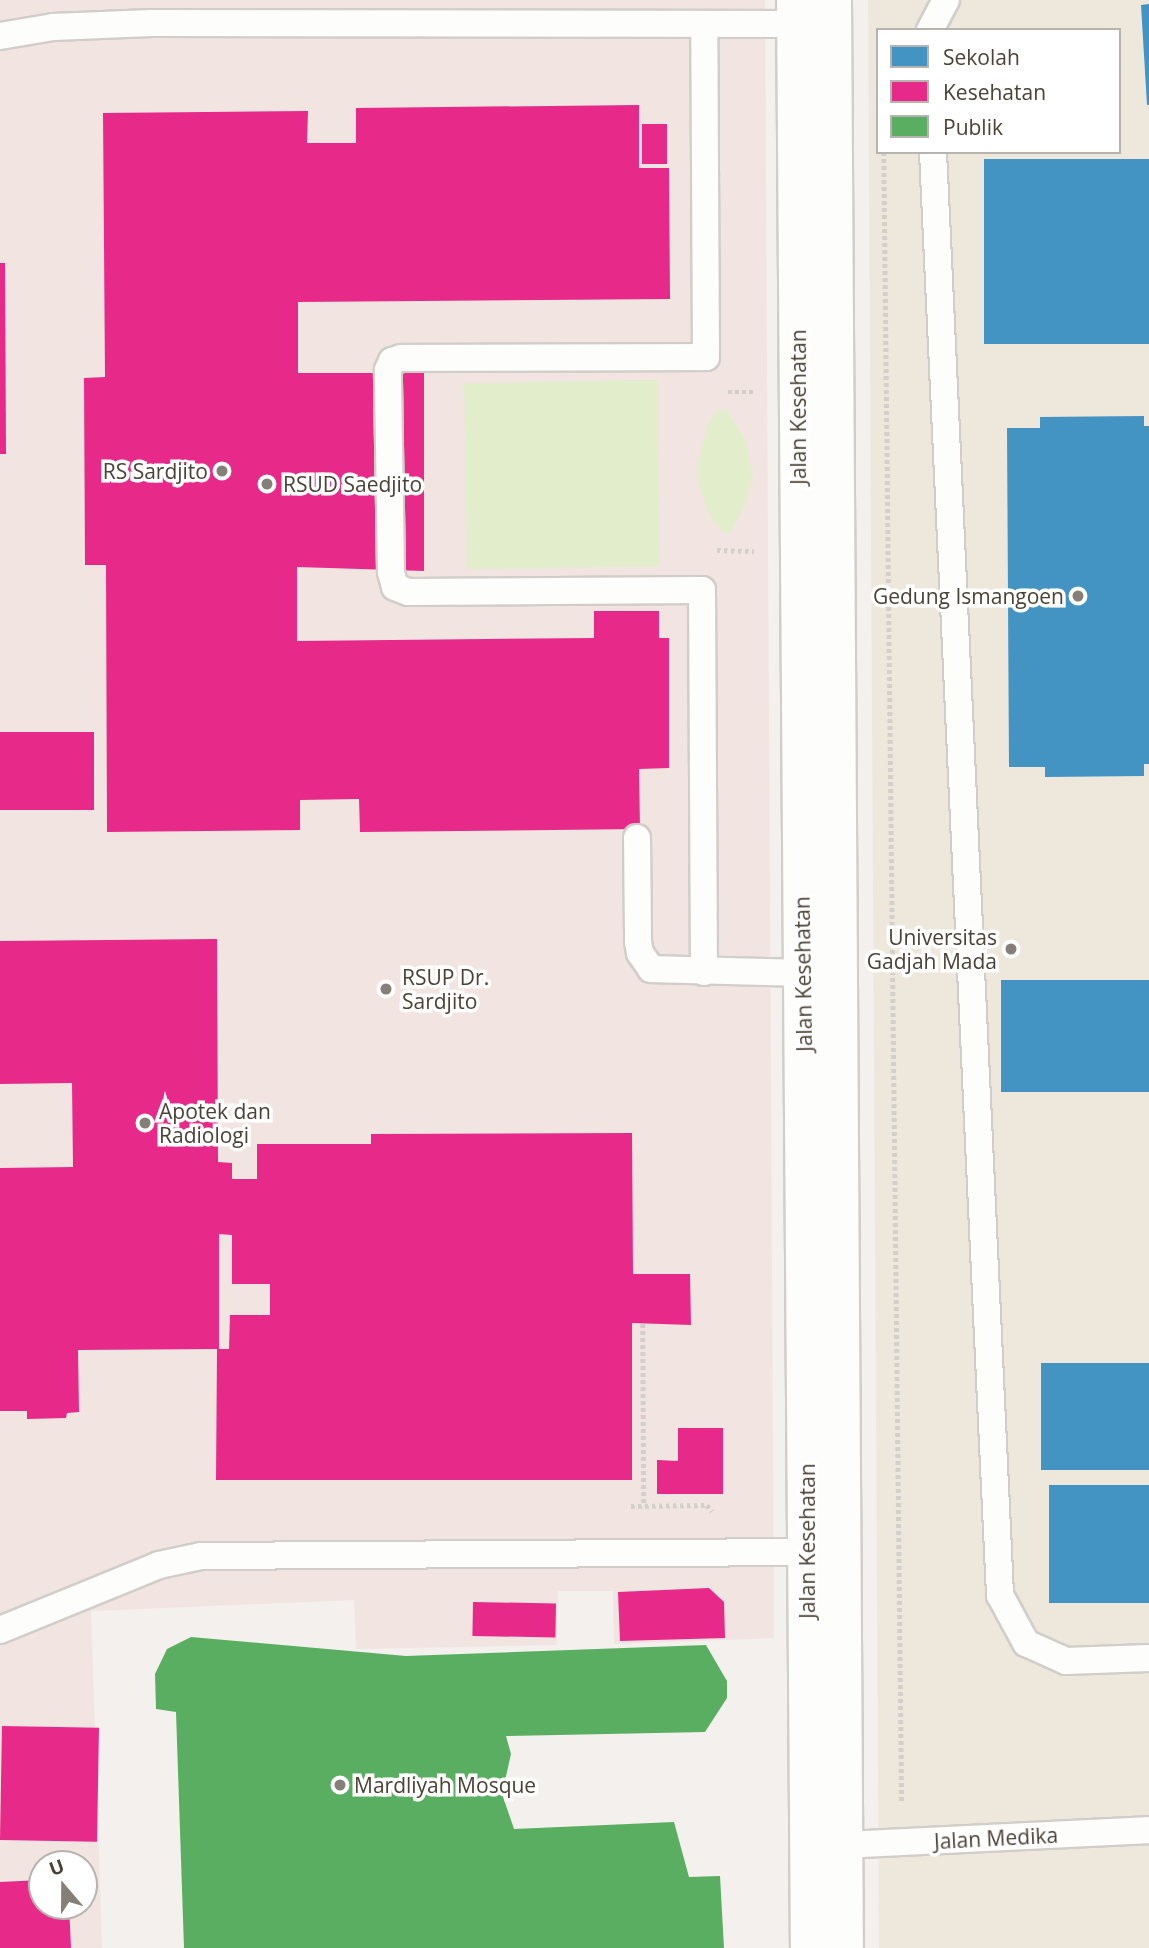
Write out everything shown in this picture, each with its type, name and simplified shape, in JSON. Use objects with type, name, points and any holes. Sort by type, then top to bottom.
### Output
[{"type":"street","name":"Jalan Kesehatan","points":[[810,1948],[826,1845],[814,12]]},
{"type":"street","name":"Jalan Kesehatan","points":[[826,1845],[844,1948]]},
{"type":"lane","points":[[931,28],[946,0]]},
{"type":"lane","points":[[0,36],[53,27],[151,23],[704,24],[814,12]]},
{"type":"lane","points":[[704,24],[706,357],[401,358],[392,361],[388,370],[391,572],[395,587],[408,592],[636,595],[702,590],[704,972]]},
{"type":"lane","points":[[933,154],[1000,1595],[1026,1643],[1066,1661],[1149,1658]]},
{"type":"lane","points":[[638,838],[638,942],[644,961],[660,972],[820,972]]},
{"type":"lane","points":[[0,1630],[159,1565],[201,1556],[824,1552]]},
{"type":"lane","name":"Jalan Medika","points":[[826,1845],[1149,1830]]},
{"type":"path","points":[[884,154],[903,1842]]},
{"type":"path","points":[[721,392],[744,392]]},
{"type":"path","points":[[719,551],[744,550]]},
{"type":"path","points":[[643,1324],[644,1506]]},
{"type":"path","points":[[631,1506],[706,1505],[718,1517]]},
{"type":"shaded area","name":"RSUP Dr. Sardjito","points":[[0,0],[765,0],[774,1638],[614,1644],[613,1591],[558,1591],[557,1645],[356,1649],[354,1600],[91,1611],[102,1948],[0,1948]]},
{"type":"shaded area","name":"Universitas Gadjah Mada","points":[[868,0],[1149,0],[1149,1948],[879,1948]]},
{"type":"green space","points":[[657,380],[660,566],[467,569],[464,383]]},
{"type":"green space","points":[[726,409],[745,439],[753,477],[743,509],[730,532],[723,533],[710,517],[699,487],[697,464],[709,422],[717,410]]},
{"type":"building: Sekolah","points":[[1149,4],[1149,105],[1147,105],[1141,5]]},
{"type":"building: Sekolah","points":[[984,159],[1149,159],[1149,344],[984,344]]},
{"type":"building: Sekolah","name":"Gedung Ismangoen","points":[[1144,416],[1144,426],[1149,426],[1149,764],[1144,764],[1144,776],[1045,777],[1045,767],[1009,767],[1007,428],[1040,428],[1040,417]]},
{"type":"building: Sekolah","points":[[1001,980],[1149,980],[1149,1092],[1001,1092]]},
{"type":"building: Sekolah","points":[[1041,1363],[1149,1363],[1149,1470],[1041,1470]]},
{"type":"building: Sekolah","points":[[1049,1485],[1149,1485],[1149,1603],[1049,1603]]},
{"type":"building: Kesehatan","name":"RS Sardjito","points":[[639,105],[639,168],[669,168],[670,299],[298,302],[298,373],[424,373],[424,571],[297,567],[297,641],[594,638],[594,611],[659,611],[659,638],[669,638],[669,768],[639,769],[640,829],[360,832],[359,799],[300,800],[300,830],[107,832],[106,565],[85,565],[84,378],[105,377],[103,113],[308,111],[307,143],[356,143],[356,108]]},
{"type":"building: Kesehatan","points":[[642,124],[667,124],[667,164],[642,164]]},
{"type":"building: Kesehatan","points":[[0,263],[5,263],[6,454],[0,454]]},
{"type":"building: Kesehatan","points":[[0,732],[94,732],[94,810],[0,810]]},
{"type":"building: Kesehatan","points":[[217,939],[218,1162],[232,1163],[232,1179],[257,1179],[257,1144],[371,1144],[371,1134],[632,1133],[633,1274],[690,1274],[691,1325],[632,1323],[632,1480],[216,1480],[217,1349],[78,1350],[79,1412],[67,1413],[66,1418],[27,1419],[27,1411],[0,1411],[0,1168],[73,1167],[72,1083],[0,1084],[0,941]],"holes":[[[219,1234],[232,1235],[232,1284],[270,1284],[270,1315],[230,1315],[229,1349],[219,1349]]]},
{"type":"building: Kesehatan","points":[[678,1428],[723,1428],[723,1494],[657,1494],[657,1460],[678,1461]]},
{"type":"building: Kesehatan","points":[[709,1588],[724,1602],[725,1638],[620,1641],[618,1592]]},
{"type":"building: Kesehatan","points":[[473,1602],[556,1603],[555,1637],[472,1636]]},
{"type":"building: Kesehatan","points":[[2,1726],[99,1728],[97,1842],[0,1840]]},
{"type":"building: Kesehatan","points":[[28,1881],[28,1920],[70,1920],[71,1948],[0,1948],[0,1882]]},
{"type":"building: Publik","name":"Mardliyah Mosque","points":[[191,1637],[406,1656],[706,1645],[727,1681],[727,1698],[705,1732],[506,1736],[511,1754],[502,1794],[514,1829],[674,1822],[689,1877],[720,1876],[724,1948],[184,1948],[176,1712],[156,1709],[155,1674],[167,1649]]},
{"type":"place","name":"RS Sardjito","points":[[222,471]]},
{"type":"place","name":"RSUD Saedjito","points":[[267,484]]},
{"type":"place","name":"Gedung Ismangoen","points":[[1078,596]]},
{"type":"place","name":"Universitas Gadjah Mada","points":[[1011,949]]},
{"type":"place","name":"RSUP Dr. Sardjito","points":[[386,989]]},
{"type":"place","name":"Apotek dan Radiologi","points":[[145,1123]]},
{"type":"place","name":"Mardliyah Mosque","points":[[340,1785]]}]
